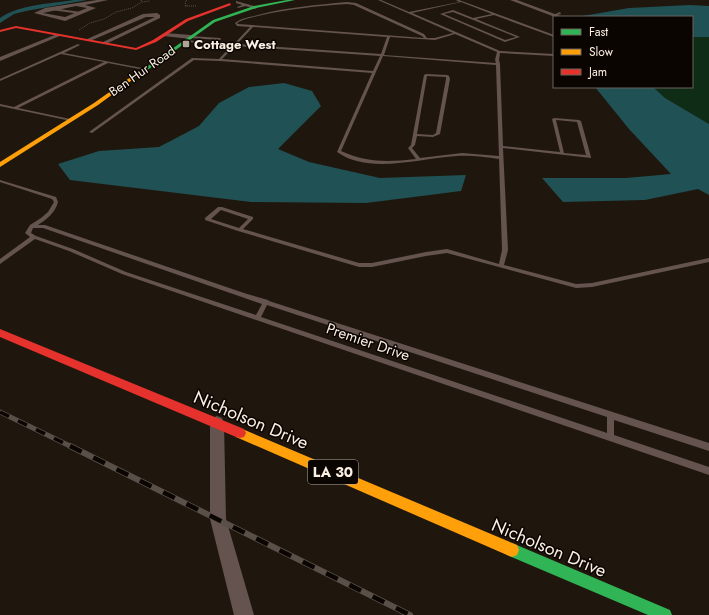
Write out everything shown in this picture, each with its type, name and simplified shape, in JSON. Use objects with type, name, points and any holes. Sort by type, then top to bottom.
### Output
[{"type":"street","points":[[77,5],[93,8],[65,19],[37,13],[45,10],[106,0]]},
{"type":"street","name":"Ben Hur Road","points":[[0,165],[70,120],[214,21],[243,5],[293,0]]},
{"type":"street","points":[[512,0],[554,15],[560,15]]},
{"type":"street","points":[[0,31],[16,27],[136,49],[148,46],[168,37],[180,24],[191,18],[243,5]]},
{"type":"street","points":[[88,40],[145,15],[157,15],[158,17],[104,43]]},
{"type":"street","points":[[0,59],[59,34]]},
{"type":"street","points":[[168,37],[188,39]]},
{"type":"street","name":"Nicholson Drive","points":[[0,333],[217,422],[665,615]]},
{"type":"street","points":[[217,422],[218,519],[244,615]]},
{"type":"lane","points":[[379,0],[499,52],[553,56]]},
{"type":"lane","points":[[457,0],[553,36]]},
{"type":"lane","points":[[426,39],[423,35],[355,4],[347,2],[285,8],[263,13],[236,23],[238,25],[426,39],[435,39],[456,34]]},
{"type":"lane","points":[[409,13],[461,2]]},
{"type":"lane","points":[[52,9],[81,14]]},
{"type":"lane","points":[[453,12],[519,37],[505,40],[460,23],[441,14],[453,12]]},
{"type":"lane","points":[[454,24],[494,14]]},
{"type":"lane","points":[[220,60],[234,42],[239,40],[252,26]]},
{"type":"lane","points":[[442,27],[448,26]]},
{"type":"lane","points":[[389,36],[375,72],[339,152],[354,158],[376,162],[397,162],[456,155],[480,155],[502,158]]},
{"type":"lane","points":[[188,39],[227,39]]},
{"type":"lane","points":[[188,39],[498,62]]},
{"type":"lane","points":[[239,40],[246,41]]},
{"type":"lane","points":[[262,42],[269,43]]},
{"type":"lane","points":[[284,44],[300,45]]},
{"type":"lane","points":[[0,80],[79,45]]},
{"type":"lane","points":[[307,45],[383,53]]},
{"type":"lane","points":[[499,52],[498,62],[505,250],[501,266]]},
{"type":"lane","points":[[61,53],[145,69]]},
{"type":"lane","points":[[91,132],[193,59],[375,72]]},
{"type":"lane","points":[[14,108],[107,62]]},
{"type":"lane","points":[[414,135],[433,136],[438,134],[448,78],[447,76],[426,75],[414,135],[412,145],[410,148],[419,159]]},
{"type":"lane","points":[[0,105],[70,120]]},
{"type":"lane","points":[[502,146],[589,157],[578,121],[554,119],[562,153]]},
{"type":"lane","points":[[0,182],[54,198],[56,202],[54,208],[45,217],[31,227],[28,233],[34,237],[0,262]]},
{"type":"lane","points":[[240,230],[251,218],[220,208],[207,219],[233,228],[359,265],[372,265],[447,251],[576,286],[592,285],[709,260]]},
{"type":"lane","name":"Premier Drive","points":[[31,227],[43,226],[92,245],[709,447]]},
{"type":"lane","name":"Premier Drive","points":[[34,237],[71,250],[124,273],[709,471]]},
{"type":"lane","points":[[257,318],[266,302]]},
{"type":"lane","points":[[610,438],[612,415]]},
{"type":"path","points":[[184,6],[186,5],[185,2],[187,0]]},
{"type":"path","points":[[79,30],[90,23],[104,19],[116,12],[132,8],[141,1],[150,1]]},
{"type":"green space","points":[[693,37],[709,37],[709,124],[665,98],[654,88],[693,88]]},
{"type":"water","points":[[690,5],[709,6],[709,37],[693,37],[693,16],[583,16],[629,8]]},
{"type":"water","points":[[284,83],[312,91],[321,106],[278,149],[309,162],[380,178],[466,175],[461,191],[366,203],[251,202],[70,180],[58,164],[99,151],[159,147],[199,126],[219,103],[249,87]]},
{"type":"water","points":[[596,88],[654,88],[665,98],[709,124],[709,195],[698,189],[645,200],[563,202],[542,178],[626,178],[671,174],[629,129]]},
{"type":"waterway","points":[[0,21],[12,13],[25,9],[84,0]]},
{"type":"railway","points":[[0,412],[72,447]]},
{"type":"railway","points":[[70,446],[410,615]]},
{"type":"traffic: fast","points":[[137,75],[214,21],[255,7],[293,0]]},
{"type":"traffic: fast","points":[[512,550],[665,615]]},
{"type":"traffic: slow","points":[[0,165],[96,104],[137,75]]},
{"type":"traffic: slow","points":[[240,433],[512,550]]},
{"type":"traffic: jam","points":[[0,31],[16,27],[136,49],[149,45],[187,20],[205,12],[230,4]]},
{"type":"traffic: jam","points":[[0,333],[240,433]]},
{"type":"place","name":"Cottage West","points":[[186,44]]}]
